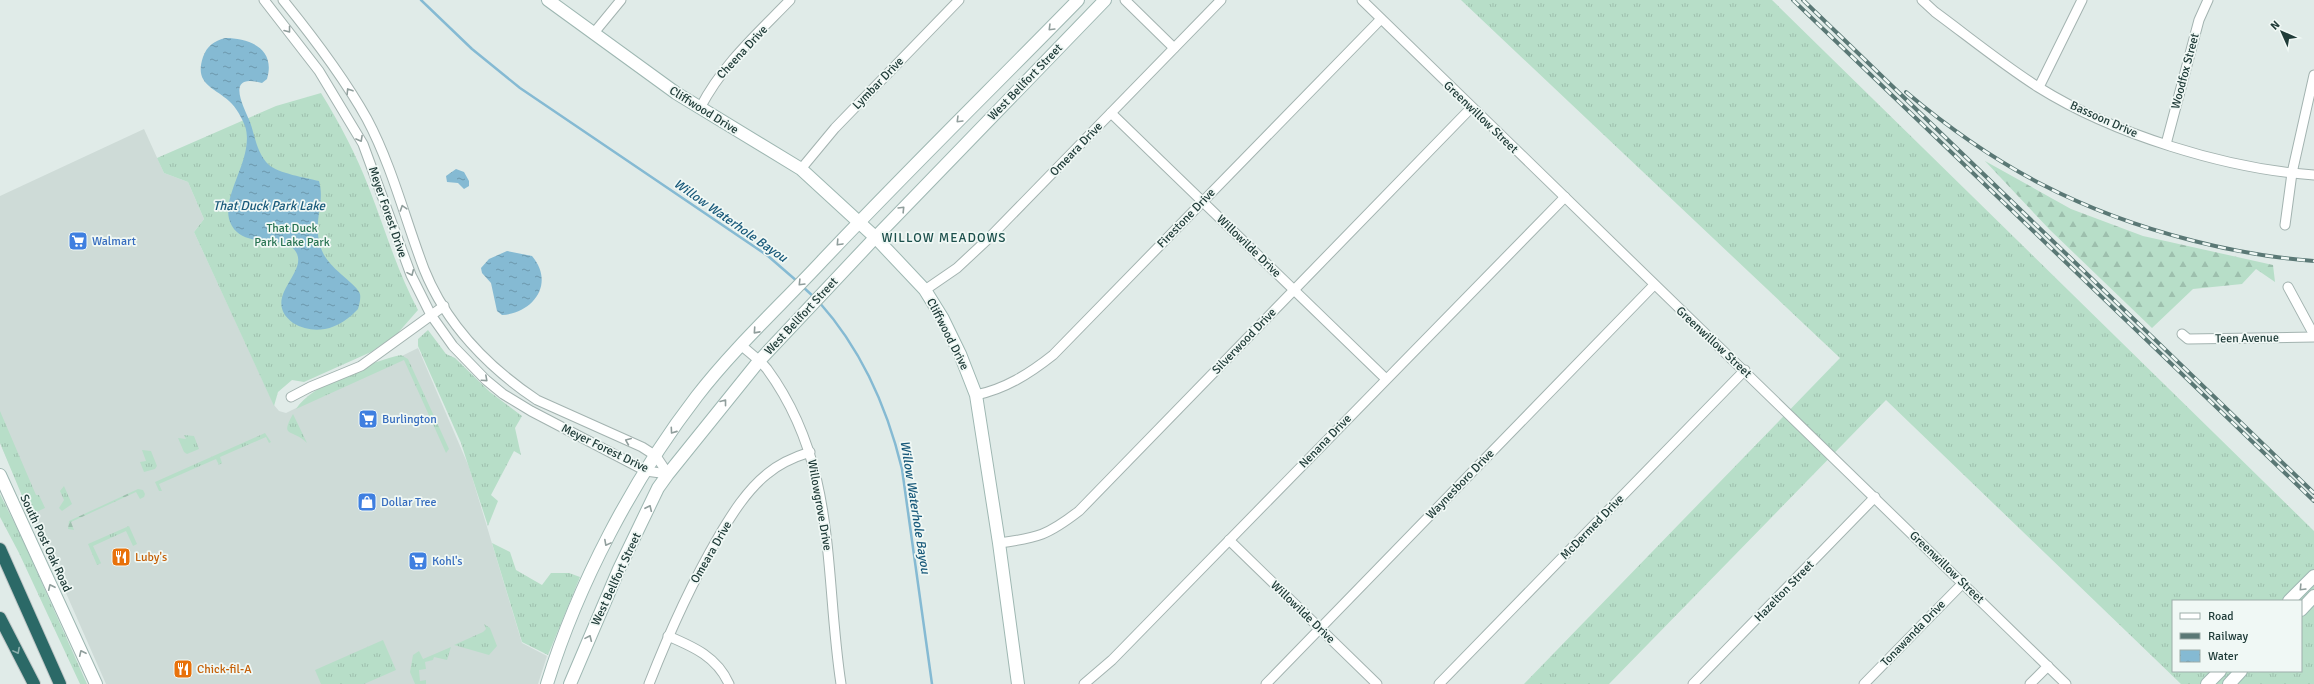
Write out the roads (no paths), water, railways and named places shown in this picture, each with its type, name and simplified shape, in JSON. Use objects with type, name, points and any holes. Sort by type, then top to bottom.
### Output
[{"type":"highway","points":[[0,549],[60,684]]},
{"type":"highway","points":[[0,566],[34,628]]},
{"type":"highway","points":[[0,618],[34,684]]},
{"type":"main road","name":"Cliffwood Drive","points":[[548,0],[593,34],[700,108],[801,169],[875,237],[926,290],[943,319],[960,354],[976,395],[999,544],[1018,684]]},
{"type":"main road","name":"West Bellfort Street","points":[[548,684],[553,667],[596,564],[646,471],[697,396],[782,302],[1078,0]]},
{"type":"main road","name":"West Bellfort Street","points":[[572,679],[658,488],[668,474],[759,361],[796,320],[1105,0]]},
{"type":"main road","points":[[978,101],[994,115]]},
{"type":"main road","name":"South Post Oak Road","points":[[0,475],[96,684]]},
{"type":"main road","points":[[2290,600],[2314,576]]},
{"type":"main road","points":[[2302,609],[2314,596]]},
{"type":"main road","points":[[553,667],[572,679]]},
{"type":"main road","points":[[2207,684],[2219,672]]},
{"type":"main road","points":[[2229,684],[2240,672]]},
{"type":"street","name":"Meyer Forest Drive","points":[[264,0],[319,71],[363,144],[411,275],[431,315],[468,363],[503,394],[531,411],[646,471],[668,474]]},
{"type":"street","name":"Meyer Forest Drive","points":[[283,0],[331,63],[367,119],[391,175],[425,270],[453,320],[499,373],[537,400],[642,447],[656,456],[668,474]]},
{"type":"street","points":[[593,34],[621,0]]},
{"type":"street","name":"Cheena Drive","points":[[700,108],[713,83],[729,63],[790,0]]},
{"type":"street","name":"Lymbar Drive","points":[[801,169],[834,128],[959,0]]},
{"type":"street","points":[[1125,0],[1174,48]]},
{"type":"street","name":"Omeara Drive","points":[[926,290],[957,268],[987,240],[1221,0]]},
{"type":"street","name":"Greenwillow Street","points":[[1362,0],[1654,285],[1745,370],[2066,684]]},
{"type":"street","name":"Bassoon Drive","points":[[1922,0],[1935,12],[2039,87],[2106,122],[2166,144],[2256,167],[2314,175]]},
{"type":"street","points":[[2039,87],[2082,0]]},
{"type":"street","name":"Woodfox Street","points":[[2166,144],[2199,20],[2208,0]]},
{"type":"street","name":"Firestone Drive","points":[[976,395],[990,392],[1028,375],[1053,355],[1381,19]]},
{"type":"street","points":[[319,71],[331,63]]},
{"type":"street","points":[[2285,225],[2292,173],[2314,75]]},
{"type":"street","name":"Silverwood Drive","points":[[999,544],[1036,538],[1058,527],[1079,511],[1471,108]]},
{"type":"street","name":"Willowilde Drive","points":[[1111,113],[1386,379]]},
{"type":"street","name":"Nenana Drive","points":[[1084,684],[1112,660],[1564,197]]},
{"type":"street","points":[[396,236],[411,231]]},
{"type":"street","name":"Waynesboro Drive","points":[[1266,684],[1654,285]]},
{"type":"street","points":[[2288,287],[2314,336]]},
{"type":"street","points":[[291,397],[367,362],[444,306]]},
{"type":"street","name":"Teen Avenue","points":[[2182,334],[2188,339],[2314,336]]},
{"type":"street","name":"Willowgrove Drive","points":[[742,346],[766,368],[787,403],[810,452],[823,515],[832,577],[837,654],[841,684]]},
{"type":"street","name":"McDermed Drive","points":[[1439,684],[1745,370]]},
{"type":"street","points":[[531,411],[537,400]]},
{"type":"street","name":"Omeara Drive","points":[[649,684],[668,636],[697,573],[743,500],[766,475],[777,466],[810,452]]},
{"type":"street","name":"Hazelton Street","points":[[1693,684],[1875,497]]},
{"type":"street","name":"Willowilde Drive","points":[[1229,540],[1378,684]]},
{"type":"street","name":"Tonawanda Drive","points":[[1864,684],[1963,583]]},
{"type":"street","points":[[668,636],[704,653],[715,663],[729,684]]},
{"type":"street","points":[[2030,684],[2048,666]]},
{"type":"water","name":"That Duck Park Lake","points":[[225,38],[243,40],[252,43],[259,47],[268,60],[269,69],[267,79],[262,83],[250,81],[243,82],[240,87],[241,100],[257,145],[265,161],[273,168],[292,175],[319,181],[321,198],[318,224],[319,243],[327,259],[358,290],[360,294],[358,309],[347,319],[330,328],[313,330],[305,328],[293,323],[284,314],[281,304],[283,295],[296,268],[298,260],[296,252],[291,246],[283,243],[246,238],[238,233],[232,226],[228,216],[232,192],[245,152],[247,139],[245,126],[234,106],[207,84],[201,73],[203,57],[209,47],[214,42]]},
{"type":"water","points":[[456,169],[464,172],[469,181],[469,186],[464,189],[458,183],[447,182],[446,176]]},
{"type":"water","points":[[507,251],[532,256],[539,266],[542,276],[538,295],[532,303],[513,313],[502,315],[497,311],[491,283],[482,273],[481,268],[489,259]]},
{"type":"waterway","name":"Willow Waterhole Bayou","points":[[421,0],[472,49],[520,88],[768,256],[798,282]]},
{"type":"waterway","name":"Willow Waterhole Bayou","points":[[803,287],[814,297]]},
{"type":"waterway","name":"Willow Waterhole Bayou","points":[[819,302],[848,340],[871,380],[889,424],[896,446],[902,469],[932,684]]},
{"type":"railway","points":[[1793,0],[2314,501]]},
{"type":"railway","points":[[1803,0],[2314,493]]},
{"type":"railway","points":[[1906,92],[1939,119],[1973,143],[2041,184],[2076,201],[2113,216],[2194,241],[2254,254],[2314,261]]},
{"type":"place","name":"Walmart","points":[[78,241]]},
{"type":"place","name":"Burlington","points":[[368,419]]},
{"type":"place","name":"Dollar Tree","points":[[367,502]]},
{"type":"place","name":"Luby's","points":[[121,557]]},
{"type":"place","name":"Kohl's","points":[[418,561]]},
{"type":"place","name":"Chick-fil-A","points":[[183,669]]},
{"type":"district","name":"WILLOW MEADOWS","points":[[944,237]]},
{"type":"park label","name":"That Duck Park Lake Park","points":[[292,235]]}]
